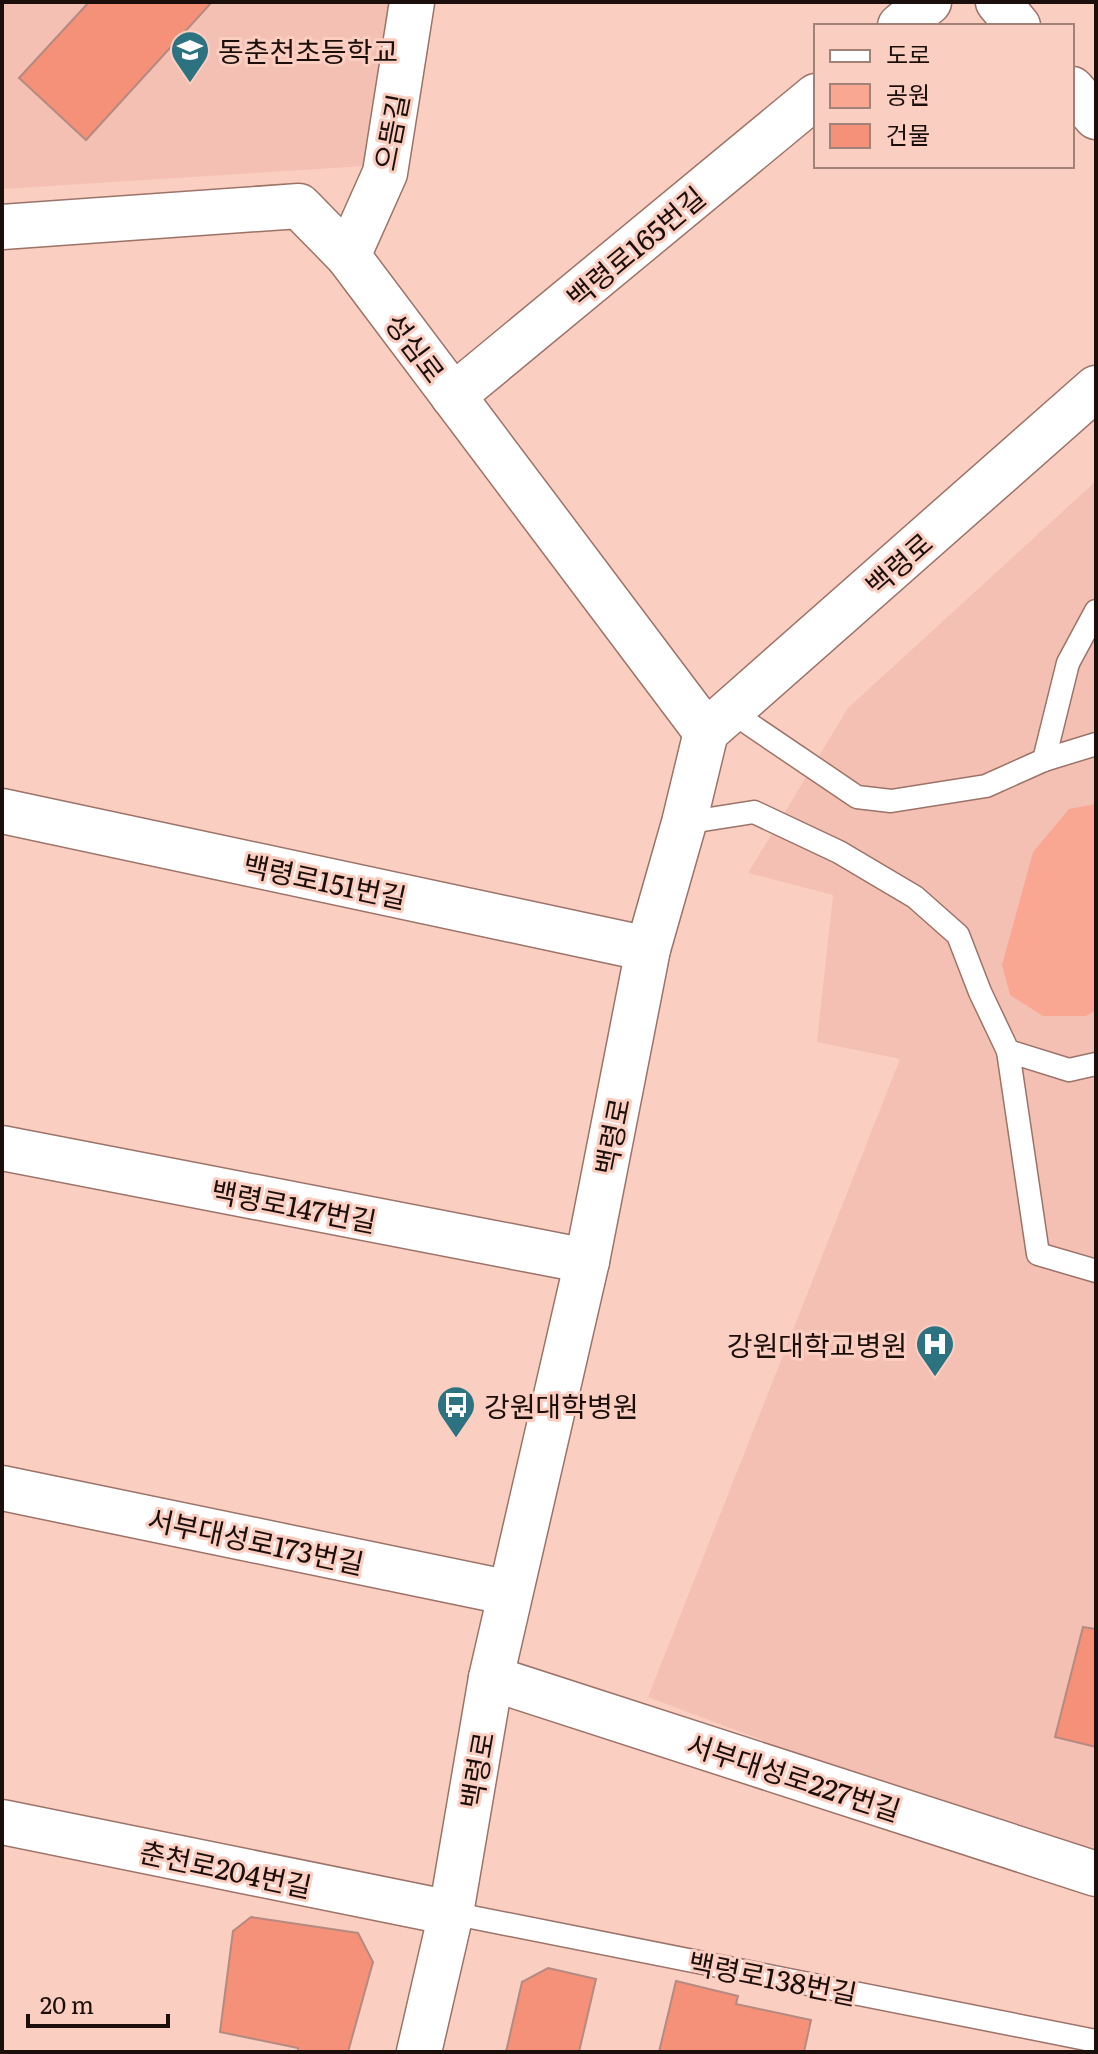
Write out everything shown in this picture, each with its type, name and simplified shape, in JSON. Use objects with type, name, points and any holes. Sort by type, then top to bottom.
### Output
[{"type":"street","points":[[902,24],[929,2]]},
{"type":"street","points":[[998,2],[1016,24]]},
{"type":"street","name":"으뜸길","points":[[348,256],[385,173],[418,9]]},
{"type":"street","points":[[1074,91],[1096,117]]},
{"type":"street","name":"백령로165번길","points":[[453,396],[814,98]]},
{"type":"street","name":"성심로","points":[[2,227],[299,206],[348,256],[453,396],[718,722]]},
{"type":"street","name":"백령로","points":[[419,2052],[451,1913],[491,1678],[587,1261],[648,949],[684,823],[718,722],[1096,388]]},
{"type":"street","name":"백령로151번길","points":[[2,811],[648,949]]},
{"type":"street","name":"백령로147번길","points":[[2,1148],[587,1261]]},
{"type":"street","name":"서부대성로173번길","points":[[2,1488],[510,1593]]},
{"type":"street","name":"서부대성로227번길","points":[[491,1678],[1096,1874]]},
{"type":"street","name":"춘천로204번길","points":[[2,1822],[451,1913]]},
{"type":"lane","points":[[1044,760],[1068,663],[1096,611]]},
{"type":"lane","points":[[718,722],[857,797],[891,801],[986,786],[1044,760],[1096,744]]},
{"type":"lane","points":[[684,823],[754,812],[839,852],[915,897],[958,935],[1008,1051],[1038,1254],[1096,1271]]},
{"type":"lane","points":[[1008,1051],[1069,1070],[1096,1064]]},
{"type":"lane","name":"백령로138번길","points":[[451,1913],[1096,2041]]},
{"type":"shaded area","name":"동춘천초등학교","points":[[2,2],[391,2],[366,166],[2,189]]},
{"type":"shaded area","name":"강원대학교병원","points":[[1096,481],[1096,1866],[648,1697],[900,1059],[817,1042],[833,895],[748,873],[848,708]]},
{"type":"green space","points":[[1096,804],[1096,1010],[1086,1016],[1043,1016],[1010,995],[1002,965],[1033,852],[1069,809]]},
{"type":"building","points":[[89,2],[212,2],[86,140],[19,78]]},
{"type":"building","points":[[1083,1627],[1096,1629],[1096,1747],[1055,1737]]},
{"type":"building","points":[[251,1917],[358,1933],[373,1962],[348,2052],[298,2052],[298,2048],[220,2032],[233,1931]]},
{"type":"building","points":[[548,1968],[596,1979],[579,2052],[506,2052],[522,1982]]},
{"type":"building","points":[[676,1981],[738,1996],[736,2004],[811,2020],[804,2052],[659,2052]]},
{"type":"place","name":"동춘천초등학교","points":[[190,84]]},
{"type":"place","name":"강원대학교병원","points":[[935,1378]]},
{"type":"place","name":"강원대학병원","points":[[456,1439]]}]
